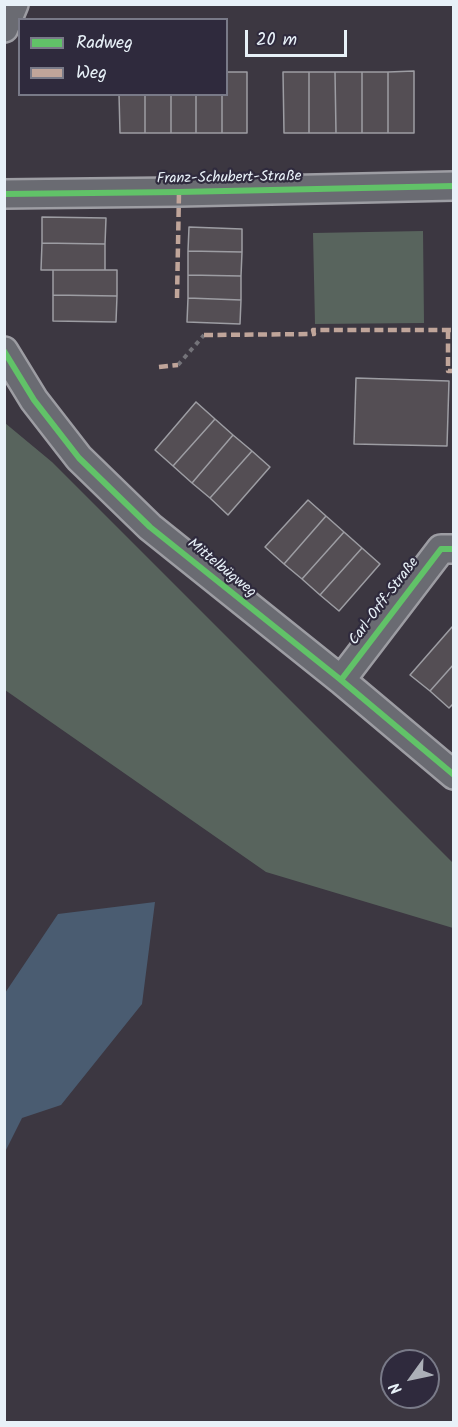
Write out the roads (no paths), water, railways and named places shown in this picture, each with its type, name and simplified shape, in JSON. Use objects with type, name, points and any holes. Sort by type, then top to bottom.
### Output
[{"type":"street","points":[[4,28],[14,4]]},
{"type":"street","name":"Franz-Schubert-Straße","points":[[4,194],[453,186]]},
{"type":"street","name":"Mittelbügweg","points":[[4,351],[34,400],[79,458],[150,527],[341,680],[453,775]]},
{"type":"street","name":"Carl-Orff-Straße","points":[[341,680],[441,549],[453,549]]},
{"type":"water","points":[[155,902],[142,1004],[61,1105],[22,1118],[5,1152],[5,993],[58,914]]}]
